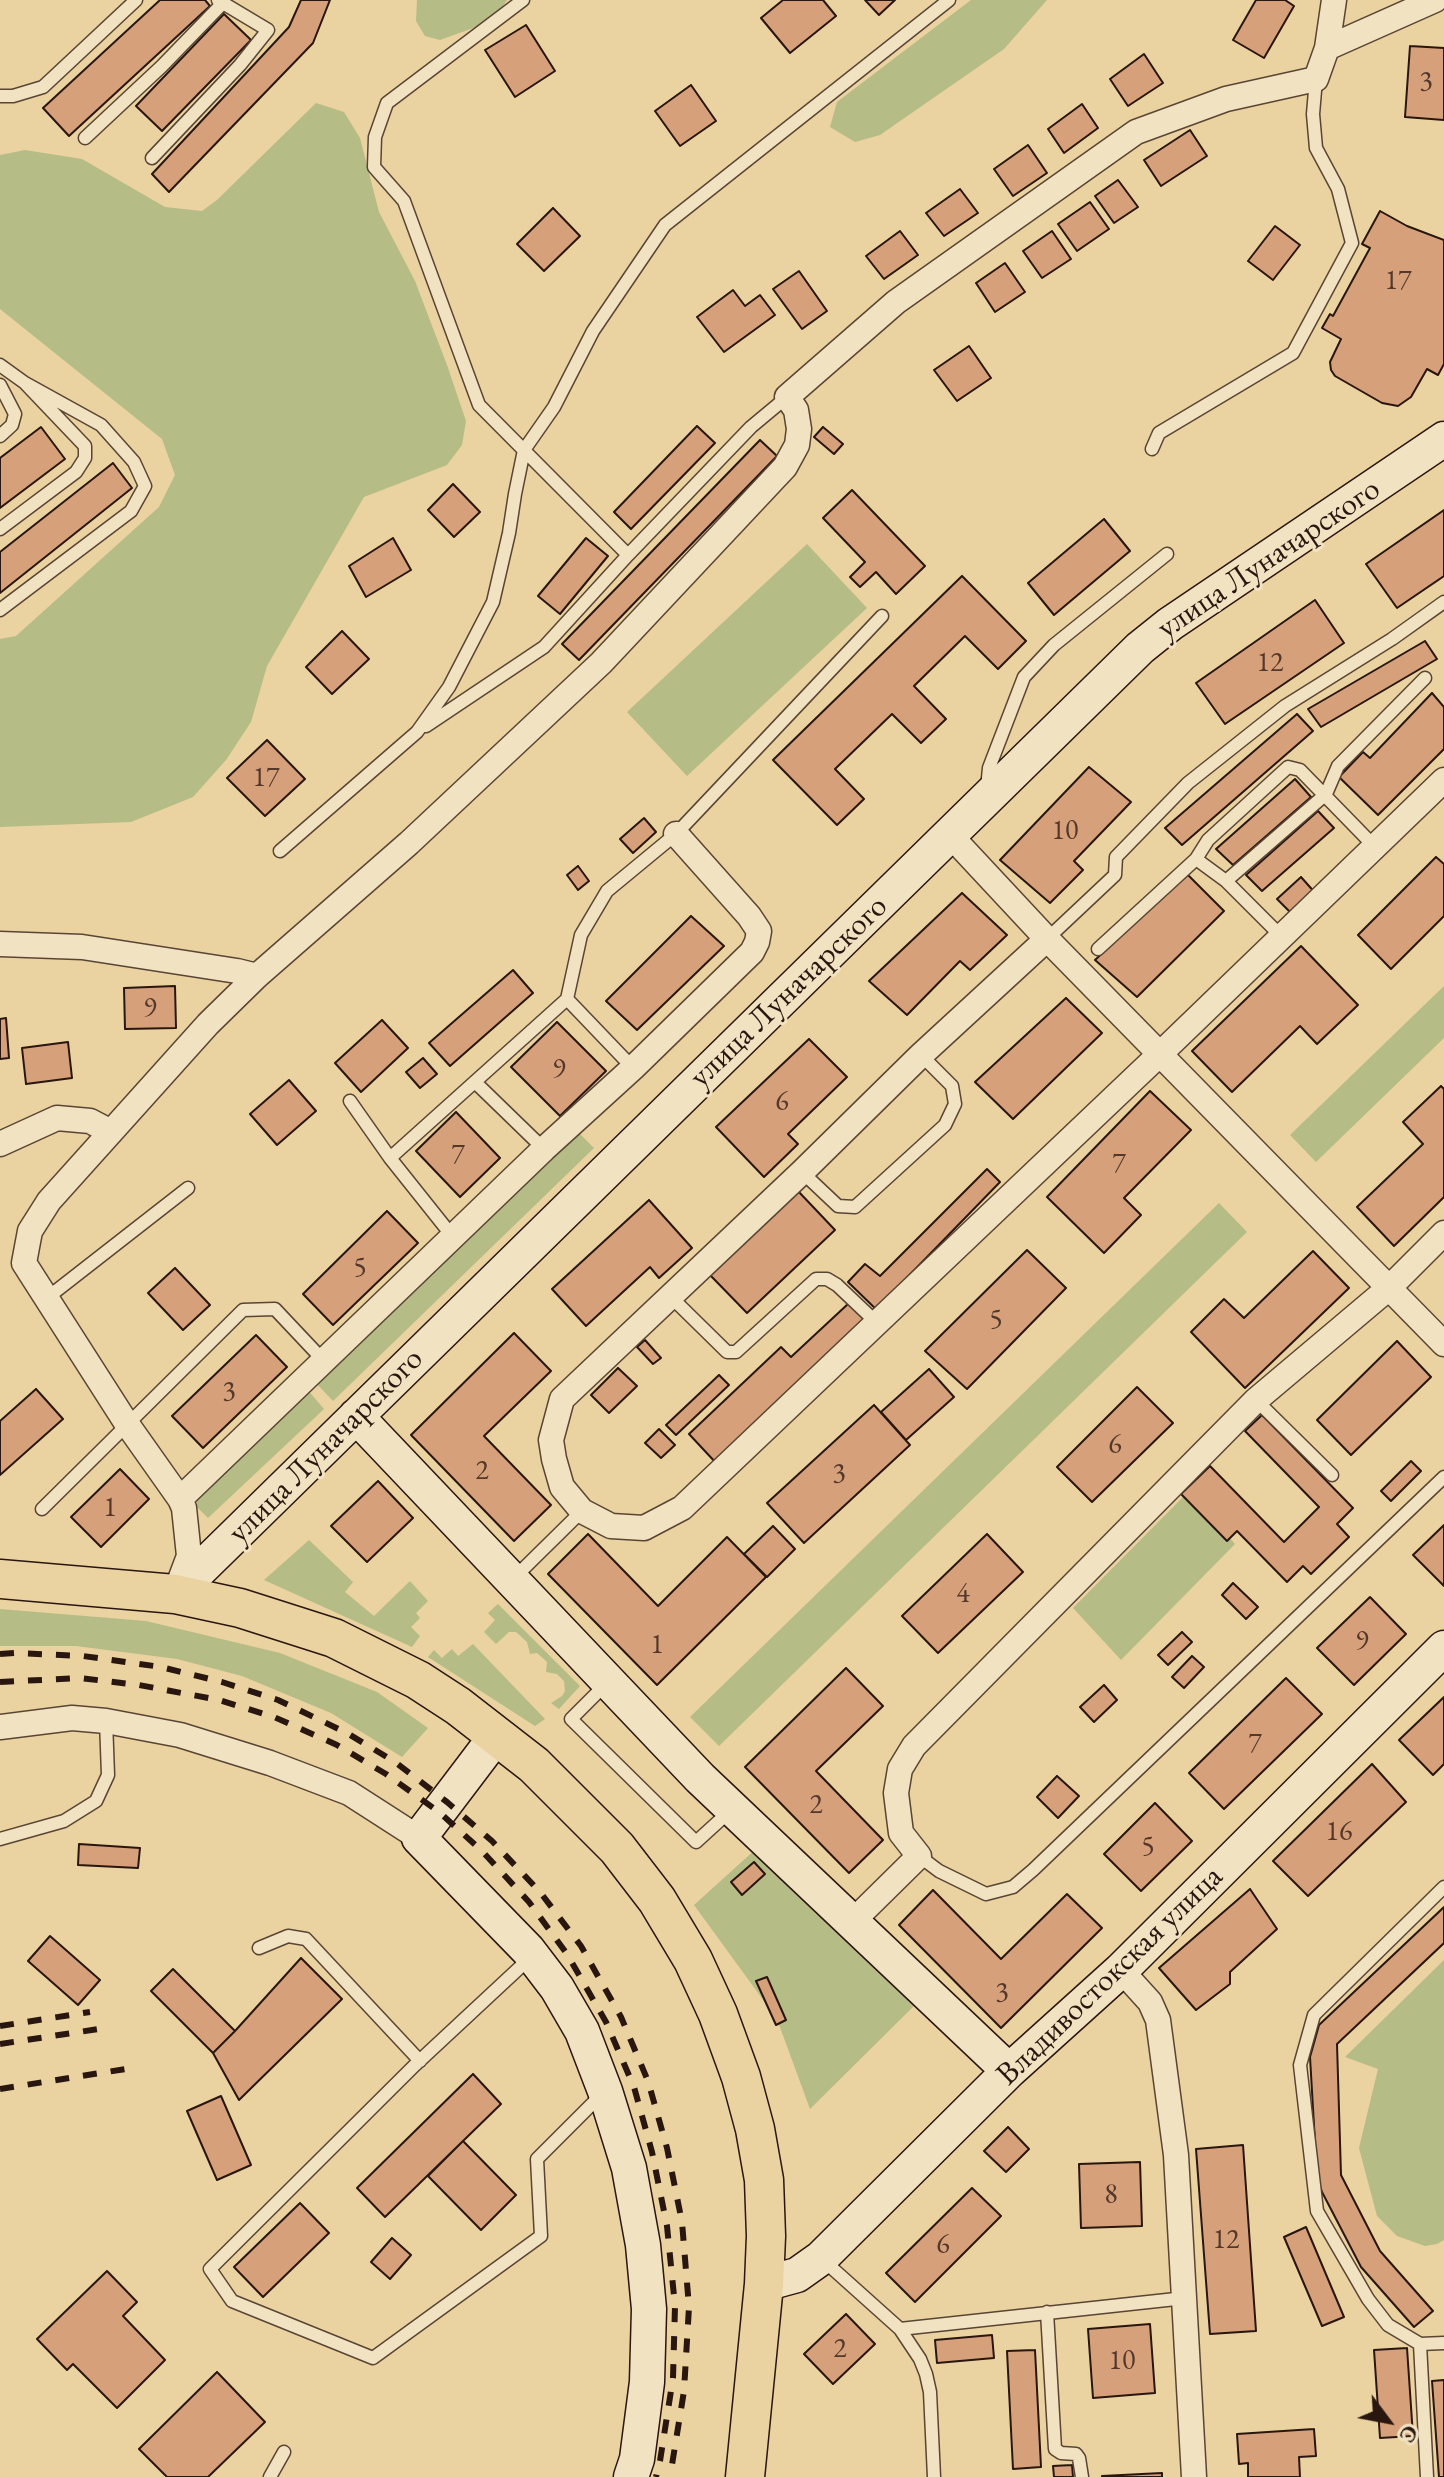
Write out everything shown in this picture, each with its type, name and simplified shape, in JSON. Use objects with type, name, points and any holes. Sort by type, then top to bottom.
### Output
[{"type":"main road","name":"улица Луначарского","points":[[175,1594],[1140,648],[1170,624],[1444,439]]},
{"type":"main road","points":[[356,1416],[608,1683],[732,1809],[1009,2071]]},
{"type":"main road","points":[[0,1579],[175,1594],[240,1608],[334,1638],[418,1680],[458,1706],[544,1775],[617,1848],[657,1900],[693,1960],[718,2014],[741,2077],[755,2129],[764,2180],[766,2236],[745,2477]]},
{"type":"main road","name":"Владивостокская улица","points":[[764,2284],[797,2275],[821,2258],[1009,2071],[1121,1970],[1444,1648]]},
{"type":"main road","points":[[497,1735],[419,1838],[532,1956],[557,1988],[582,2031],[605,2091],[629,2168],[643,2245],[649,2309],[647,2382],[637,2459],[631,2477]]},
{"type":"street","points":[[175,1594],[189,1556],[184,1508],[180,1499],[127,1424],[24,1263],[30,1231],[49,1201],[208,1024],[257,976],[409,843],[601,663],[785,467],[797,445],[799,429],[796,410],[787,397],[896,302],[1136,132],[1226,99],[1316,79],[1327,48],[1334,0]]},
{"type":"street","points":[[1327,48],[1435,0]]},
{"type":"street","points":[[1047,939],[921,1055],[562,1399],[551,1440],[554,1459],[562,1487],[582,1511],[611,1526],[644,1528],[682,1508],[1444,780]]},
{"type":"street","points":[[180,1499],[752,952],[759,931],[676,834]]},
{"type":"street","points":[[950,835],[1047,939],[1444,1344]]},
{"type":"street","points":[[0,944],[82,947],[257,976]]},
{"type":"street","points":[[0,1144],[57,1118],[90,1121],[111,1132]]},
{"type":"street","points":[[852,1922],[919,1856],[901,1833],[896,1793],[900,1769],[914,1746],[1256,1400],[1390,1287],[1444,1233]]},
{"type":"street","points":[[0,1727],[72,1718],[180,1735],[270,1763],[349,1793],[419,1838]]},
{"type":"street","points":[[1121,1970],[1150,2002],[1158,2020],[1176,2155],[1194,2477]]},
{"type":"lane","points":[[0,96],[13,96],[43,87],[136,0]]},
{"type":"lane","points":[[523,0],[387,103],[375,137],[374,167],[404,201],[479,405],[628,555]]},
{"type":"lane","points":[[417,732],[449,687],[493,602],[524,450],[554,407],[593,331],[665,225],[949,0]]},
{"type":"lane","points":[[85,138],[162,66],[220,2],[268,30],[240,65],[152,158]]},
{"type":"lane","points":[[1152,449],[1159,433],[1293,353],[1352,243],[1338,189],[1316,148],[1313,114],[1316,79]]},
{"type":"lane","points":[[0,365],[25,383],[101,425],[134,462],[145,486],[131,511],[0,610]]},
{"type":"lane","points":[[0,529],[76,472],[85,458],[85,446],[25,383]]},
{"type":"lane","points":[[0,385],[15,414],[12,425],[0,436]]},
{"type":"lane","points":[[280,851],[417,732],[544,647],[751,427],[787,397]]},
{"type":"lane","points":[[986,799],[989,768],[1024,677],[1054,645],[1167,554]]},
{"type":"lane","points":[[1047,939],[1115,875],[1116,857],[1188,783],[1285,706],[1392,639],[1444,602]]},
{"type":"lane","points":[[390,1158],[567,999],[581,935],[607,891],[676,834],[882,616]]},
{"type":"lane","points":[[1226,881],[1326,794],[1338,766],[1425,678]]},
{"type":"lane","points":[[1098,949],[1196,859],[1208,840],[1288,767],[1300,770],[1375,847]]},
{"type":"lane","points":[[1196,859],[1226,881],[1282,937]]},
{"type":"lane","points":[[567,999],[633,1068]]},
{"type":"lane","points":[[802,1172],[838,1206],[855,1207],[945,1125],[955,1104],[952,1086],[921,1055]]},
{"type":"lane","points":[[476,1083],[544,1149]]},
{"type":"lane","points":[[350,1101],[390,1158],[453,1237]]},
{"type":"lane","points":[[47,1298],[188,1188]]},
{"type":"lane","points":[[670,1296],[727,1352],[736,1352],[816,1279],[827,1279],[837,1285],[877,1323]]},
{"type":"lane","points":[[42,1509],[243,1310],[275,1309],[324,1361]]},
{"type":"lane","points":[[1256,1400],[1332,1475]]},
{"type":"lane","points":[[919,1856],[939,1871],[986,1894],[1013,1887],[1444,1477]]},
{"type":"lane","points":[[511,1580],[582,1511]]},
{"type":"lane","points":[[608,1683],[571,1719],[696,1842],[732,1809]]},
{"type":"lane","points":[[0,1839],[64,1821],[96,1801],[108,1775],[106,1721]]},
{"type":"lane","points":[[1444,1887],[1314,2015],[1300,2065],[1317,2211],[1377,2312],[1388,2325],[1420,2344],[1444,2343]]},
{"type":"lane","points":[[259,1948],[288,1936],[306,1939],[420,2061]]},
{"type":"lane","points":[[532,1956],[420,2061],[210,2269],[232,2301],[373,2358],[541,2236],[537,2159],[605,2091]]},
{"type":"lane","points":[[821,2258],[900,2329],[911,2344],[926,2374],[930,2392],[934,2477]]},
{"type":"lane","points":[[900,2329],[1185,2298]]},
{"type":"lane","points":[[1047,2312],[1055,2449],[1061,2453],[1076,2454],[1082,2477]]},
{"type":"lane","points":[[1420,2344],[1427,2477]]},
{"type":"lane","points":[[270,2477],[284,2452]]},
{"type":"green space","points":[[417,0],[507,0],[476,27],[440,40],[425,36],[416,21]]},
{"type":"green space","points":[[971,0],[1047,0],[1004,49],[880,135],[855,142],[830,127],[837,102]]},
{"type":"green space","points":[[316,103],[344,112],[360,138],[379,212],[415,281],[466,421],[462,445],[447,465],[364,497],[267,666],[251,722],[226,760],[193,797],[131,822],[0,827],[0,639],[16,636],[159,507],[175,475],[162,439],[0,309],[0,155],[25,150],[82,159],[165,207],[202,211]]},
{"type":"green space","points":[[807,544],[867,608],[687,776],[627,712]]},
{"type":"green space","points":[[1444,986],[1444,1038],[1316,1162],[1290,1135]]},
{"type":"green space","points":[[576,1130],[594,1148],[333,1401],[315,1382]]},
{"type":"green space","points":[[1219,1203],[1247,1232],[719,1746],[690,1717]]},
{"type":"green space","points":[[306,1388],[324,1409],[208,1518],[197,1507],[197,1495]]},
{"type":"green space","points":[[1189,1491],[1235,1544],[1121,1660],[1073,1608]]},
{"type":"green space","points":[[309,1540],[353,1582],[345,1592],[374,1616],[410,1581],[428,1601],[416,1613],[420,1618],[411,1627],[420,1636],[412,1647],[264,1580]]},
{"type":"green space","points":[[498,1604],[580,1686],[559,1709],[551,1703],[565,1691],[564,1681],[557,1674],[546,1672],[547,1662],[537,1653],[530,1654],[527,1642],[516,1632],[509,1632],[496,1644],[484,1632],[495,1620],[488,1613]]},
{"type":"green space","points":[[0,1609],[146,1621],[280,1653],[377,1692],[428,1728],[402,1757],[331,1713],[242,1676],[177,1659],[76,1646],[0,1646]]},
{"type":"green space","points":[[473,1644],[545,1719],[535,1726],[428,1657],[434,1650],[442,1658],[452,1649],[458,1656]]},
{"type":"green space","points":[[757,1848],[921,1999],[810,2109],[777,2019],[694,1905]]},
{"type":"green space","points":[[1444,1960],[1444,2240],[1425,2246],[1397,2236],[1377,2216],[1359,2148],[1378,2069],[1345,2057]]},
{"type":"building","points":[[160,0],[205,0],[210,6],[69,136],[43,108]]},
{"type":"building","points":[[301,0],[330,0],[313,43],[169,192],[152,174],[289,27]]},
{"type":"building","points":[[783,0],[823,0],[836,16],[790,53],[761,18]]},
{"type":"building","points":[[865,0],[895,0],[879,15]]},
{"type":"building","points":[[1256,0],[1285,0],[1294,6],[1264,58],[1233,40]]},
{"type":"building","points":[[224,14],[251,40],[162,131],[136,106]]},
{"type":"building","points":[[526,25],[555,71],[515,97],[485,50]]},
{"type":"building","points":[[1410,46],[1444,48],[1444,120],[1405,117]]},
{"type":"building","points":[[1144,54],[1163,83],[1128,106],[1110,79]]},
{"type":"building","points":[[691,85],[716,121],[680,146],[655,111]]},
{"type":"building","points":[[1082,104],[1098,128],[1064,153],[1048,129]]},
{"type":"building","points":[[1190,130],[1207,156],[1161,186],[1144,160]]},
{"type":"building","points":[[1028,145],[1047,173],[1013,196],[994,169]]},
{"type":"building","points":[[1118,180],[1138,207],[1114,223],[1095,196]]},
{"type":"building","points":[[960,189],[978,213],[944,236],[926,213]]},
{"type":"building","points":[[1090,202],[1109,229],[1077,251],[1058,224]]},
{"type":"building","points":[[553,208],[580,236],[544,271],[517,244]]},
{"type":"building","points":[[1380,211],[1407,226],[1444,240],[1444,364],[1438,375],[1427,369],[1411,397],[1398,406],[1382,403],[1335,376],[1330,362],[1341,339],[1322,328],[1330,314],[1333,316],[1370,248],[1362,244]]},
{"type":"building","points":[[1275,226],[1300,245],[1273,280],[1248,261]]},
{"type":"building","points":[[900,231],[918,255],[884,279],[866,256]]},
{"type":"building","points":[[1052,231],[1071,259],[1042,278],[1023,251]]},
{"type":"building","points":[[1005,263],[1025,292],[995,312],[976,283]]},
{"type":"building","points":[[799,271],[827,311],[802,329],[773,289]]},
{"type":"building","points":[[733,290],[745,306],[760,295],[775,315],[724,352],[697,317]]},
{"type":"building","points":[[969,346],[991,378],[957,401],[934,370]]},
{"type":"building","points":[[697,426],[715,443],[631,529],[614,512]]},
{"type":"building","points":[[41,427],[65,459],[0,508],[0,458]]},
{"type":"building","points":[[823,427],[843,444],[834,454],[814,437]]},
{"type":"building","points":[[760,440],[777,456],[579,660],[562,644]]},
{"type":"building","points":[[113,463],[132,488],[0,593],[0,552]]},
{"type":"building","points":[[453,484],[480,512],[454,537],[428,510]]},
{"type":"building","points":[[852,490],[925,566],[896,594],[876,572],[860,587],[850,577],[865,562],[823,518]]},
{"type":"building","points":[[1444,510],[1444,576],[1397,608],[1366,564]]},
{"type":"building","points":[[1104,519],[1130,551],[1054,615],[1028,583]]},
{"type":"building","points":[[393,538],[411,570],[366,597],[349,566]]},
{"type":"building","points":[[586,538],[608,556],[560,614],[538,596]]},
{"type":"building","points":[[962,576],[1026,641],[998,669],[965,636],[914,686],[946,719],[921,743],[892,714],[835,769],[864,799],[837,825],[773,760]]},
{"type":"building","points":[[1315,600],[1344,643],[1225,724],[1196,683]]},
{"type":"building","points":[[342,631],[369,659],[332,694],[306,667]]},
{"type":"building","points":[[1425,641],[1437,659],[1321,727],[1308,709]]},
{"type":"building","points":[[1432,693],[1444,707],[1444,749],[1378,815],[1339,777],[1363,752],[1370,758]]},
{"type":"building","points":[[1297,714],[1313,731],[1182,845],[1165,828]]},
{"type":"building","points":[[267,740],[305,779],[265,816],[227,778]]},
{"type":"building","points":[[1089,767],[1131,802],[1074,861],[1083,870],[1050,903],[1000,860]]},
{"type":"building","points":[[1295,779],[1311,797],[1233,865],[1216,849]]},
{"type":"building","points":[[1318,811],[1334,828],[1262,891],[1246,875]]},
{"type":"building","points":[[644,818],[656,832],[633,853],[620,839]]},
{"type":"building","points":[[1436,857],[1444,864],[1444,916],[1391,969],[1358,935]]},
{"type":"building","points":[[578,866],[589,881],[578,890],[567,875]]},
{"type":"building","points":[[1187,874],[1224,911],[1137,997],[1095,960]]},
{"type":"building","points":[[1301,877],[1317,895],[1293,915],[1277,899]]},
{"type":"building","points":[[962,893],[1007,935],[970,970],[960,961],[907,1015],[869,981]]},
{"type":"building","points":[[691,916],[724,946],[637,1030],[606,1001]]},
{"type":"building","points":[[1301,946],[1358,1005],[1317,1044],[1300,1026],[1232,1092],[1192,1051]]},
{"type":"building","points":[[513,970],[533,993],[450,1066],[429,1043]]},
{"type":"building","points":[[175,986],[176,1028],[125,1029],[124,988]]},
{"type":"building","points":[[1066,998],[1102,1033],[1013,1119],[975,1082]]},
{"type":"building","points":[[6,1018],[9,1058],[0,1059],[0,1019]]},
{"type":"building","points":[[382,1020],[408,1048],[361,1092],[335,1063]]},
{"type":"building","points":[[557,1022],[606,1071],[560,1116],[511,1067]]},
{"type":"building","points":[[809,1039],[847,1077],[788,1134],[798,1144],[764,1177],[716,1127]]},
{"type":"building","points":[[68,1042],[72,1078],[26,1084],[22,1048]]},
{"type":"building","points":[[423,1058],[437,1074],[420,1088],[406,1072]]},
{"type":"building","points":[[289,1080],[316,1111],[277,1145],[250,1114]]},
{"type":"building","points":[[1441,1086],[1444,1089],[1444,1197],[1394,1246],[1357,1207],[1423,1144],[1403,1122]]},
{"type":"building","points":[[1150,1091],[1191,1130],[1124,1198],[1141,1215],[1104,1253],[1047,1197]]},
{"type":"building","points":[[456,1112],[500,1158],[460,1197],[416,1151]]},
{"type":"building","points":[[987,1169],[1000,1182],[894,1291],[882,1315],[848,1282],[865,1264],[880,1276]]},
{"type":"building","points":[[798,1191],[835,1230],[747,1313],[710,1275]]},
{"type":"building","points":[[649,1200],[692,1248],[659,1278],[650,1267],[586,1326],[552,1289]]},
{"type":"building","points":[[387,1211],[418,1243],[333,1325],[303,1294]]},
{"type":"building","points":[[1027,1250],[1066,1288],[967,1389],[925,1351]]},
{"type":"building","points":[[1313,1251],[1349,1288],[1245,1388],[1191,1332],[1224,1299],[1244,1318]]},
{"type":"building","points":[[175,1268],[210,1305],[183,1330],[148,1293]]},
{"type":"building","points":[[849,1303],[867,1322],[717,1464],[689,1434],[781,1347],[791,1357]]},
{"type":"building","points":[[514,1333],[551,1371],[484,1436],[551,1505],[514,1541],[411,1435]]},
{"type":"building","points":[[256,1335],[287,1367],[203,1448],[172,1416]]},
{"type":"building","points":[[645,1340],[661,1358],[653,1364],[637,1347]]},
{"type":"building","points":[[1397,1341],[1431,1377],[1351,1455],[1317,1420]]},
{"type":"building","points":[[618,1368],[637,1386],[609,1413],[591,1395]]},
{"type":"building","points":[[929,1369],[954,1397],[906,1440],[881,1412]]},
{"type":"building","points":[[719,1375],[729,1385],[676,1435],[666,1425]]},
{"type":"building","points":[[1137,1387],[1173,1423],[1092,1502],[1057,1467]]},
{"type":"building","points":[[36,1389],[63,1419],[0,1475],[0,1421]]},
{"type":"building","points":[[874,1405],[910,1445],[804,1543],[767,1503]]},
{"type":"building","points":[[1262,1415],[1353,1508],[1337,1524],[1349,1537],[1311,1574],[1303,1566],[1287,1582],[1237,1531],[1227,1541],[1181,1494],[1210,1466],[1284,1542],[1319,1507],[1245,1431]]},
{"type":"building","points":[[659,1429],[675,1445],[661,1458],[645,1443]]},
{"type":"building","points":[[1411,1461],[1421,1471],[1391,1501],[1381,1491]]},
{"type":"building","points":[[120,1469],[149,1499],[101,1547],[71,1517]]},
{"type":"building","points":[[378,1481],[413,1518],[367,1562],[331,1526]]},
{"type":"building","points":[[1444,1525],[1444,1586],[1413,1555]]},
{"type":"building","points":[[773,1526],[795,1549],[767,1577],[744,1554]]},
{"type":"building","points":[[588,1534],[658,1606],[727,1537],[766,1577],[657,1685],[548,1574]]},
{"type":"building","points":[[987,1534],[1023,1572],[938,1653],[902,1616]]},
{"type":"building","points":[[1233,1583],[1258,1607],[1246,1619],[1222,1595]]},
{"type":"building","points":[[1370,1597],[1406,1634],[1354,1685],[1317,1648]]},
{"type":"building","points":[[1182,1632],[1192,1642],[1168,1665],[1158,1655]]},
{"type":"building","points":[[1192,1656],[1204,1667],[1184,1688],[1172,1677]]},
{"type":"building","points":[[846,1668],[883,1706],[816,1771],[883,1840],[849,1873],[745,1767]]},
{"type":"building","points":[[1286,1678],[1322,1714],[1224,1809],[1189,1773]]},
{"type":"building","points":[[1104,1685],[1117,1700],[1094,1722],[1080,1707]]},
{"type":"building","points":[[1444,1697],[1444,1764],[1433,1775],[1399,1740]]},
{"type":"building","points":[[1372,1764],[1406,1802],[1308,1896],[1273,1861]]},
{"type":"building","points":[[1057,1776],[1079,1796],[1058,1818],[1037,1797]]},
{"type":"building","points":[[1155,1803],[1192,1841],[1141,1891],[1104,1854]]},
{"type":"building","points":[[79,1844],[140,1848],[138,1868],[78,1865]]},
{"type":"building","points":[[754,1862],[765,1874],[742,1895],[731,1882]]},
{"type":"building","points":[[1250,1889],[1277,1929],[1230,1972],[1230,1984],[1196,2010],[1159,1968]]},
{"type":"building","points":[[933,1890],[1001,1959],[1067,1894],[1102,1928],[1001,2028],[899,1925]]},
{"type":"building","points":[[1444,1907],[1444,1943],[1337,2044],[1341,2175],[1380,2251],[1433,2311],[1414,2327],[1361,2267],[1322,2192],[1317,2177],[1310,2057],[1319,2025]]},
{"type":"building","points":[[50,1936],[100,1980],[78,2005],[28,1961]]},
{"type":"building","points":[[301,1958],[342,1999],[239,2100],[213,2053]]},
{"type":"building","points":[[173,1969],[235,2031],[213,2053],[151,1991]]},
{"type":"building","points":[[767,1977],[786,2020],[776,2025],[756,1981]]},
{"type":"building","points":[[473,2074],[501,2104],[385,2217],[357,2188]]},
{"type":"building","points":[[221,2096],[251,2165],[217,2180],[187,2111]]},
{"type":"building","points":[[1008,2127],[1029,2149],[1006,2172],[984,2151]]},
{"type":"building","points":[[463,2141],[516,2195],[481,2230],[428,2176]]},
{"type":"building","points":[[1243,2145],[1256,2331],[1210,2334],[1196,2149]]},
{"type":"building","points":[[1140,2162],[1142,2226],[1081,2228],[1079,2164]]},
{"type":"building","points":[[972,2188],[1001,2216],[915,2302],[886,2273]]},
{"type":"building","points":[[300,2203],[329,2233],[263,2297],[234,2267]]},
{"type":"building","points":[[1306,2227],[1344,2317],[1322,2326],[1284,2237]]},
{"type":"building","points":[[392,2238],[411,2255],[390,2279],[371,2262]]},
{"type":"building","points":[[107,2271],[137,2302],[123,2316],[165,2360],[117,2408],[73,2364],[67,2370],[37,2339]]},
{"type":"building","points":[[846,2314],[875,2344],[833,2384],[804,2354]]},
{"type":"building","points":[[1150,2324],[1155,2393],[1093,2398],[1088,2329]]},
{"type":"building","points":[[992,2335],[994,2358],[937,2363],[935,2340]]},
{"type":"building","points":[[1407,2348],[1413,2436],[1380,2438],[1374,2350]]},
{"type":"building","points":[[1035,2350],[1041,2467],[1013,2469],[1007,2351]]},
{"type":"building","points":[[217,2372],[265,2422],[208,2477],[167,2477],[139,2449]]},
{"type":"building","points":[[1444,2380],[1444,2477],[1439,2477],[1432,2381]]},
{"type":"building","points":[[1314,2429],[1316,2456],[1299,2457],[1300,2477],[1248,2477],[1248,2463],[1239,2464],[1237,2434]]},
{"type":"building","points":[[1072,2465],[1073,2477],[1054,2477],[1053,2466]]},
{"type":"building","points":[[1162,2473],[1162,2477],[1102,2477],[1102,2476]]},
{"type":"railway","points":[[0,1654],[83,1656],[161,1667],[278,1700],[347,1733],[395,1762],[492,1841],[540,1892],[581,1946],[621,2017],[648,2081],[667,2148],[682,2222],[689,2307],[684,2391],[670,2477]]},
{"type":"railway","points":[[0,1682],[80,1678],[139,1685],[219,1700],[274,1717],[337,1745],[386,1774],[439,1812],[482,1851],[529,1902],[567,1954],[606,2022],[634,2087],[652,2152],[667,2226],[675,2306],[673,2378],[656,2477]]},
{"type":"railway","points":[[0,2026],[90,2012]]},
{"type":"railway","points":[[0,2044],[105,2028]]},
{"type":"railway","points":[[0,2089],[138,2067]]}]
